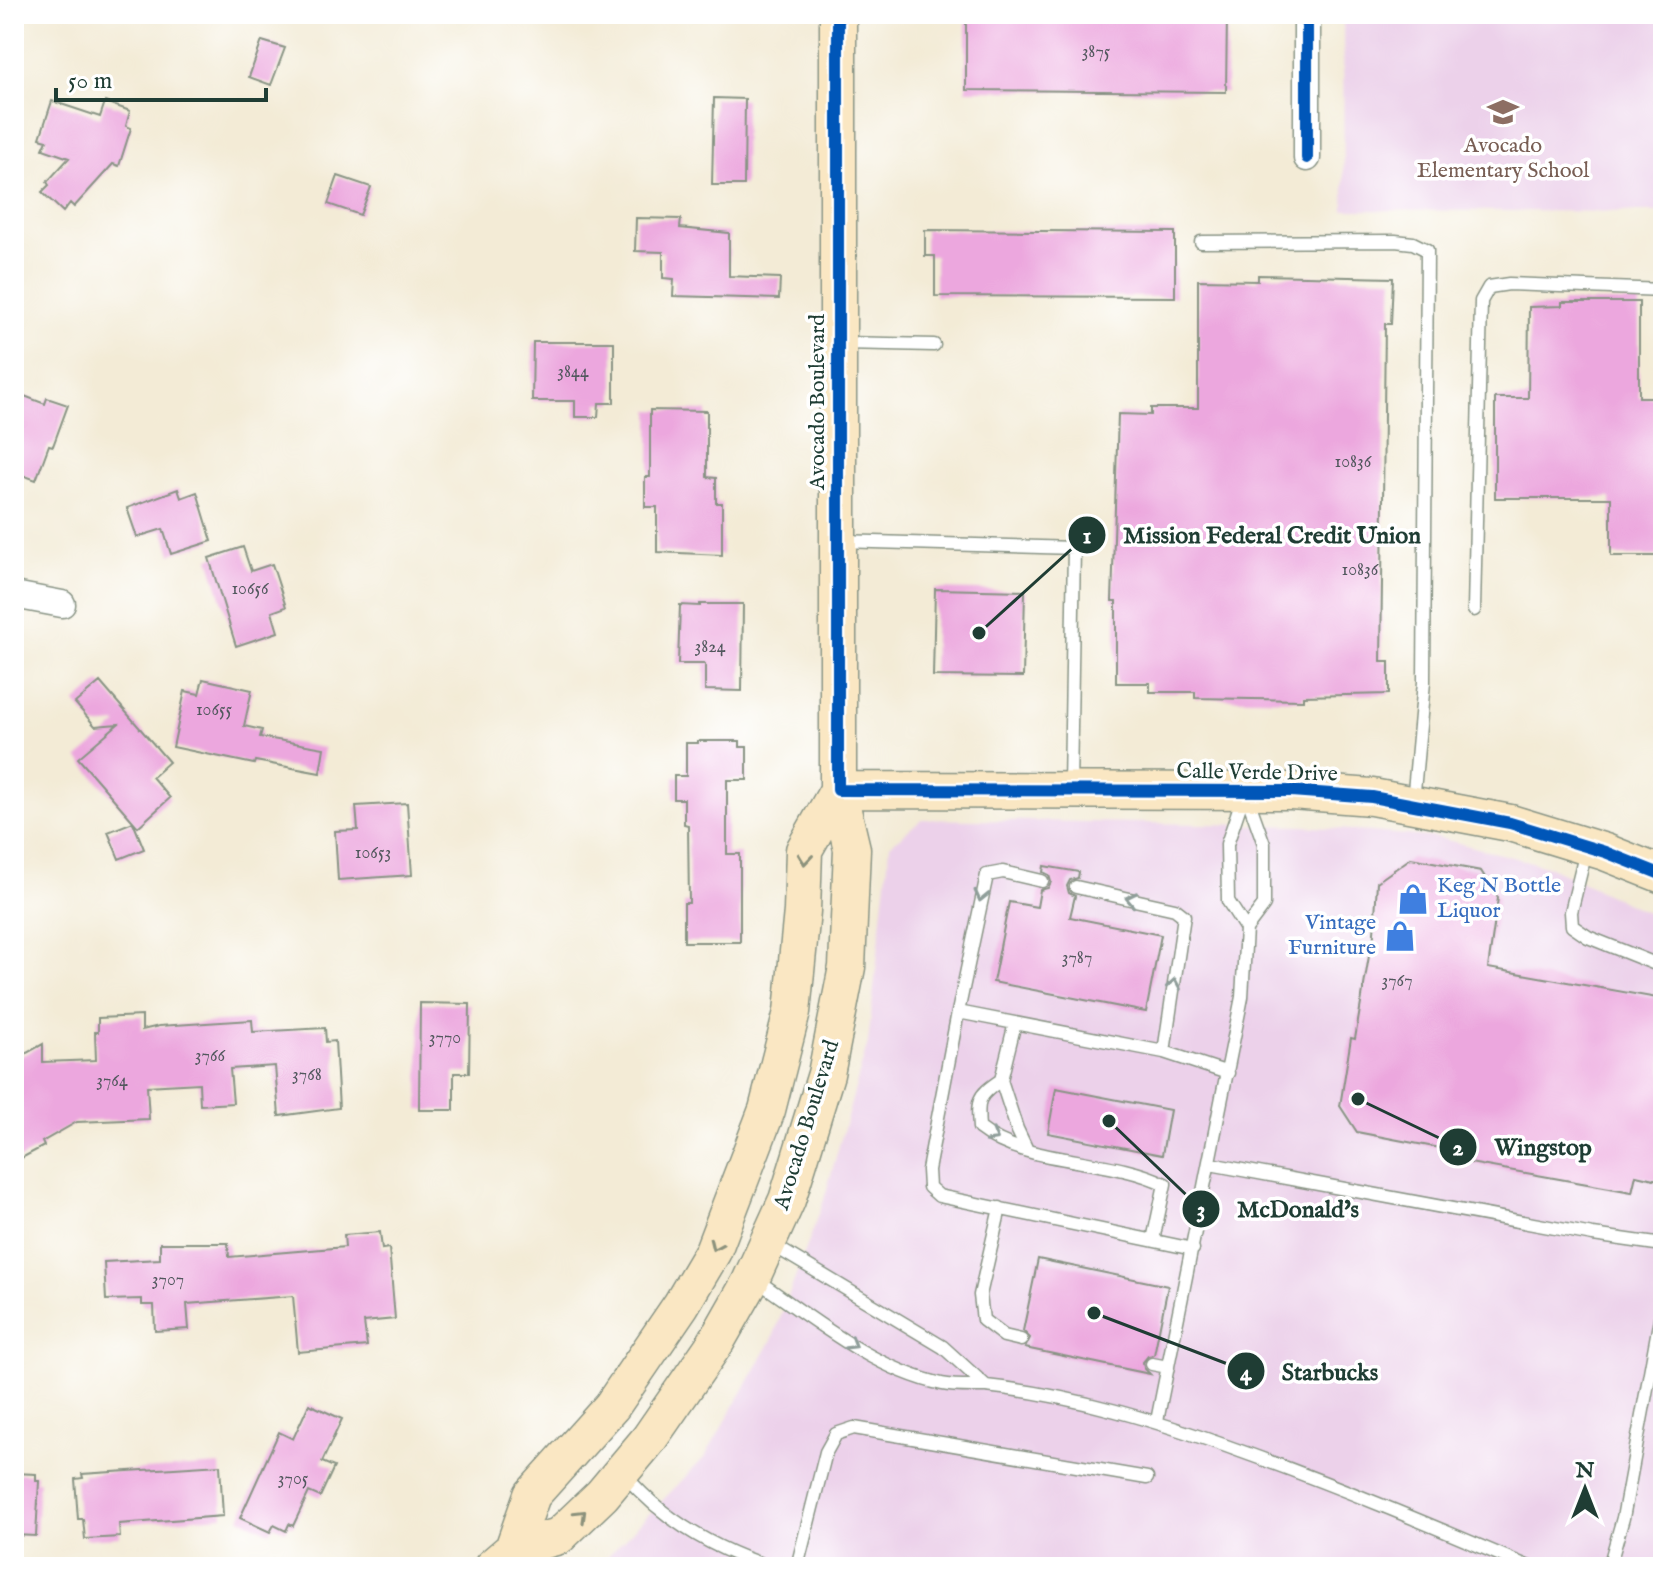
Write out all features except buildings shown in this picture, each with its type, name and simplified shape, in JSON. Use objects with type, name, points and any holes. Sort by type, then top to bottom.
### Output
[{"type":"main road","name":"Avocado Boulevard","points":[[502,1558],[559,1536],[602,1495],[649,1439],[716,1342],[752,1277],[787,1200],[826,1074],[847,967],[852,849],[838,790],[838,14]]},
{"type":"main road","name":"Avocado Boulevard","points":[[502,1558],[532,1495],[612,1406],[681,1305],[713,1251],[763,1122],[794,999],[804,850],[838,790]]},
{"type":"main road","name":"Calle Verde Drive","points":[[838,790],[1291,791],[1372,797],[1510,823],[1587,846],[1663,875]]},
{"type":"main road","points":[[752,1277],[749,1222],[789,1095],[788,1076],[779,1065]]},
{"type":"main road","points":[[622,1471],[614,1445],[621,1426],[682,1340],[685,1319],[681,1305]]},
{"type":"street","points":[[1307,14],[1307,158]]},
{"type":"street","points":[[14,595],[62,604]]},
{"type":"lane","points":[[1201,242],[1395,241],[1413,243],[1427,250],[1424,682],[1413,805]]},
{"type":"lane","points":[[1474,610],[1481,301],[1489,287],[1509,284],[1663,290]]},
{"type":"lane","points":[[838,343],[934,345]]},
{"type":"lane","points":[[838,541],[1074,548],[1070,790]]},
{"type":"lane","points":[[1245,791],[1227,844],[1228,901],[1246,929]]},
{"type":"lane","points":[[1157,1421],[1242,997],[1246,929],[1264,905],[1264,844],[1245,791]]},
{"type":"lane","points":[[1587,846],[1571,912],[1572,926],[1588,937],[1663,967]]},
{"type":"lane","points":[[1042,881],[1003,872],[987,875],[928,1170],[929,1187],[939,1196],[1193,1249]]},
{"type":"lane","points":[[1076,887],[1175,909],[1184,916],[1164,1052]]},
{"type":"lane","points":[[958,1012],[1164,1052],[1228,1073]]},
{"type":"lane","points":[[1015,1023],[1001,1080],[1027,1150]]},
{"type":"lane","points":[[1001,1080],[983,1092],[978,1105],[979,1128],[993,1139],[1027,1150],[1129,1169],[1165,1184],[1153,1240]]},
{"type":"lane","points":[[1210,1164],[1593,1235],[1663,1245]]},
{"type":"lane","points":[[1000,1208],[980,1295],[983,1320],[1004,1336],[1021,1340]]},
{"type":"lane","points":[[768,1242],[943,1347],[986,1386]]},
{"type":"lane","points":[[752,1277],[854,1346],[907,1372],[944,1385],[1017,1389],[1157,1421],[1336,1485],[1529,1567]]},
{"type":"lane","points":[[1609,1567],[1623,1518],[1663,1302]]},
{"type":"lane","points":[[1152,1364],[1168,1367]]},
{"type":"lane","points":[[797,1567],[826,1452],[836,1434],[854,1428],[1147,1478]]},
{"type":"lane","points":[[622,1471],[645,1499],[696,1535],[740,1558],[770,1567]]},
{"type":"shaded area","name":"Avocado Elementary School","points":[[1343,14],[1663,14],[1663,212],[1344,210]]},
{"type":"shaded area","points":[[922,819],[1305,826],[1439,838],[1550,867],[1663,920],[1663,1567],[597,1567],[705,1457],[772,1340],[823,1203],[868,1042],[890,845]]},
{"type":"cycle path","points":[[838,14],[838,790],[1291,791],[1372,797],[1510,823],[1605,852],[1663,875]]},
{"type":"cycle path","points":[[1307,14],[1307,158]]},
{"type":"place","name":"Avocado Elementary School","points":[[1503,112]]},
{"type":"place","name":"Mission Federal Credit Union","points":[[979,633]]},
{"type":"place","name":"Keg N Bottle Liquor","points":[[1413,899]]},
{"type":"place","name":"Vintage Furniture","points":[[1400,936]]},
{"type":"place","name":"Wingstop","points":[[1358,1099]]},
{"type":"place","name":"McDonald's","points":[[1109,1121]]},
{"type":"place","name":"Starbucks","points":[[1094,1313]]}]
